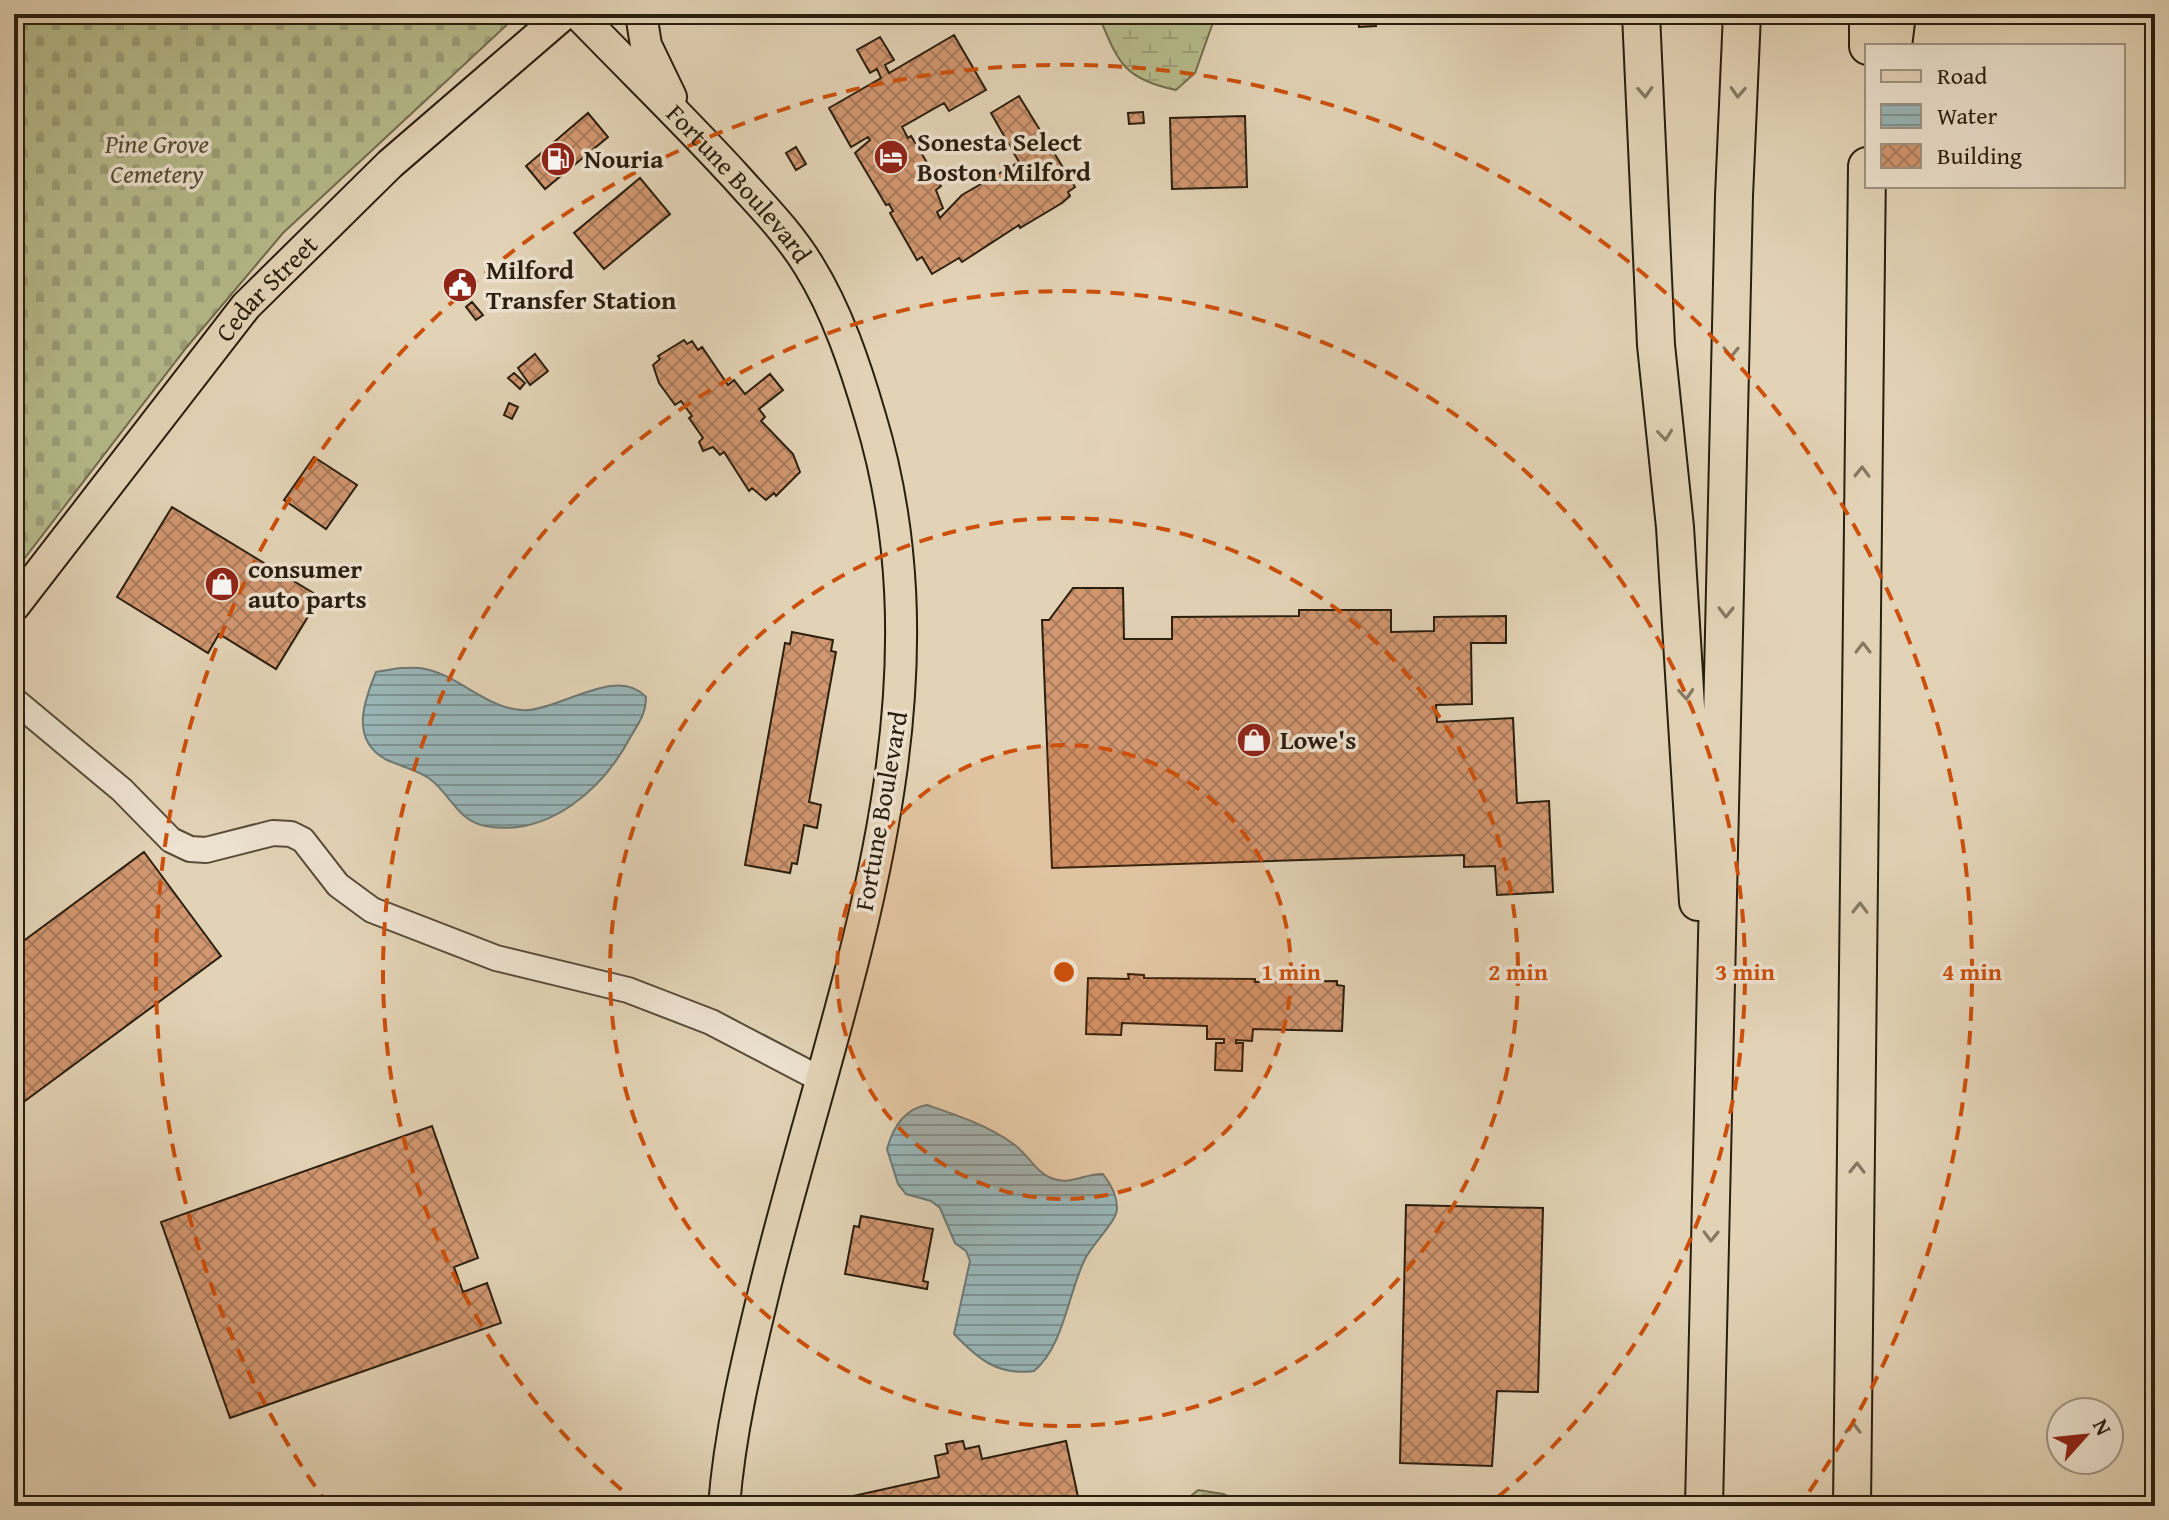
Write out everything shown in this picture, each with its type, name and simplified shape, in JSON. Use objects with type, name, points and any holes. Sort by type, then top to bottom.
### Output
[{"type":"highway","points":[[1641,14],[1656,345],[1686,696],[1712,1177]]},
{"type":"highway","points":[[1704,1506],[1734,196],[1742,14]]},
{"type":"highway","points":[[1868,14],[1868,44]]},
{"type":"highway","points":[[1893,44],[1897,14]]},
{"type":"highway","points":[[1852,1506],[1866,188]]},
{"type":"highway","points":[[1863,292],[1876,188]]},
{"type":"main road","name":"Cedar Street","points":[[14,606],[246,306],[390,164],[564,14]]},
{"type":"main road","name":"Fortune Boulevard","points":[[578,14],[683,121],[785,232],[821,288],[869,412],[898,540],[904,605],[903,682],[895,760],[871,881],[747,1358],[728,1447],[724,1506]]},
{"type":"main road","points":[[641,14],[646,45],[683,121]]},
{"type":"street","points":[[14,700],[122,790],[156,826],[181,845],[206,850],[273,833],[291,834],[303,840],[338,885],[372,910],[496,958],[628,990],[711,1022],[820,1079]]},
{"type":"green space","name":"Pine Grove Cemetery","points":[[14,14],[512,14],[510,22],[283,233],[186,348],[14,572]]},
{"type":"green space","points":[[1098,14],[1216,14],[1195,73],[1176,90],[1144,80],[1124,66]]},
{"type":"green space","points":[[1198,1490],[1223,1494],[1252,1506],[1179,1506]]},
{"type":"water","points":[[419,668],[438,673],[489,700],[515,709],[543,707],[590,691],[621,686],[634,689],[646,697],[646,703],[620,755],[606,774],[572,805],[552,817],[531,824],[509,828],[485,826],[468,819],[430,779],[385,759],[367,741],[364,707],[376,672]]},
{"type":"water","points":[[927,1105],[992,1131],[1018,1147],[1048,1176],[1067,1181],[1103,1174],[1113,1190],[1116,1213],[1085,1259],[1059,1334],[1034,1371],[1010,1371],[990,1364],[954,1334],[970,1261],[966,1251],[955,1243],[940,1208],[931,1201],[906,1194],[898,1184],[887,1149],[901,1120],[912,1110]]},
{"type":"building","points":[[1358,14],[1375,14],[1376,26],[1359,27]]},
{"type":"building","name":"Sonesta Select Boston Milford","points":[[954,35],[986,90],[949,111],[944,103],[902,127],[908,138],[911,136],[941,186],[936,190],[943,208],[937,212],[940,218],[962,195],[1019,162],[991,113],[1019,96],[1075,187],[1062,203],[1020,228],[1019,225],[962,262],[959,258],[932,274],[922,257],[917,260],[890,213],[893,211],[889,204],[886,205],[855,153],[870,140],[868,137],[851,147],[829,108],[881,78],[877,69],[870,73],[857,50],[880,37],[894,60],[885,65],[889,73]]},
{"type":"building","points":[[1143,112],[1144,123],[1129,124],[1128,113]]},
{"type":"building","points":[[588,113],[608,137],[545,189],[526,166]]},
{"type":"building","points":[[1245,116],[1247,187],[1172,189],[1170,118]]},
{"type":"building","points":[[796,147],[806,164],[796,170],[786,153]]},
{"type":"building","points":[[640,178],[670,214],[604,269],[574,233]]},
{"type":"building","points":[[472,302],[483,315],[476,320],[466,307]]},
{"type":"building","points":[[684,340],[687,344],[692,341],[698,350],[702,347],[728,385],[734,380],[745,394],[770,374],[783,390],[759,409],[765,417],[761,421],[793,454],[800,472],[776,496],[774,493],[766,500],[752,488],[749,491],[724,452],[720,455],[713,447],[703,451],[699,442],[703,438],[689,418],[692,416],[681,401],[675,405],[659,383],[653,365],[660,359],[658,356]]},
{"type":"building","points":[[535,354],[548,371],[530,385],[518,368]]},
{"type":"building","points":[[514,373],[525,383],[520,389],[508,378]]},
{"type":"building","points":[[509,403],[518,407],[512,419],[504,415]]},
{"type":"building","points":[[314,457],[357,485],[326,529],[284,500]]},
{"type":"building","points":[[172,507],[320,597],[276,669],[219,634],[208,653],[117,597]]},
{"type":"building","points":[[1073,588],[1123,588],[1124,639],[1172,639],[1172,617],[1299,616],[1299,610],[1391,610],[1391,632],[1434,631],[1434,617],[1506,616],[1506,643],[1471,643],[1472,704],[1436,705],[1437,722],[1513,718],[1517,803],[1549,801],[1553,892],[1497,895],[1495,866],[1464,867],[1464,855],[1052,868],[1042,620],[1049,620]]},
{"type":"building","points":[[792,632],[833,640],[831,651],[836,652],[809,802],[821,805],[817,828],[804,825],[797,864],[792,863],[790,873],[745,865],[785,643],[790,644]]},
{"type":"building","points":[[144,852],[221,956],[14,1109],[14,948]]},
{"type":"building","points":[[1128,974],[1144,975],[1144,978],[1255,979],[1255,982],[1337,981],[1337,985],[1344,986],[1342,1031],[1253,1029],[1252,1041],[1236,1040],[1236,1043],[1243,1043],[1242,1071],[1215,1070],[1216,1043],[1224,1043],[1224,1039],[1207,1039],[1207,1026],[1122,1023],[1121,1035],[1086,1034],[1088,978],[1129,979]]},
{"type":"building","points":[[432,1126],[478,1258],[454,1267],[463,1292],[487,1283],[501,1323],[230,1418],[161,1222]]},
{"type":"building","points":[[1406,1205],[1543,1208],[1538,1392],[1497,1391],[1492,1466],[1400,1463]]},
{"type":"building","points":[[861,1216],[933,1229],[923,1281],[928,1282],[927,1289],[845,1274],[854,1226],[859,1227]]},
{"type":"building","points":[[963,1441],[965,1449],[979,1446],[982,1459],[1066,1441],[1080,1506],[808,1506],[939,1477],[935,1456],[948,1453],[946,1444]]},
{"type":"place","name":"Sonesta Select Boston Milford","points":[[891,157]]},
{"type":"place","name":"Nouria","points":[[558,159]]},
{"type":"place","name":"Milford Transfer Station","points":[[460,285]]},
{"type":"place","name":"consumer auto parts","points":[[222,584]]},
{"type":"place","name":"Lowe's","points":[[1254,740]]}]
